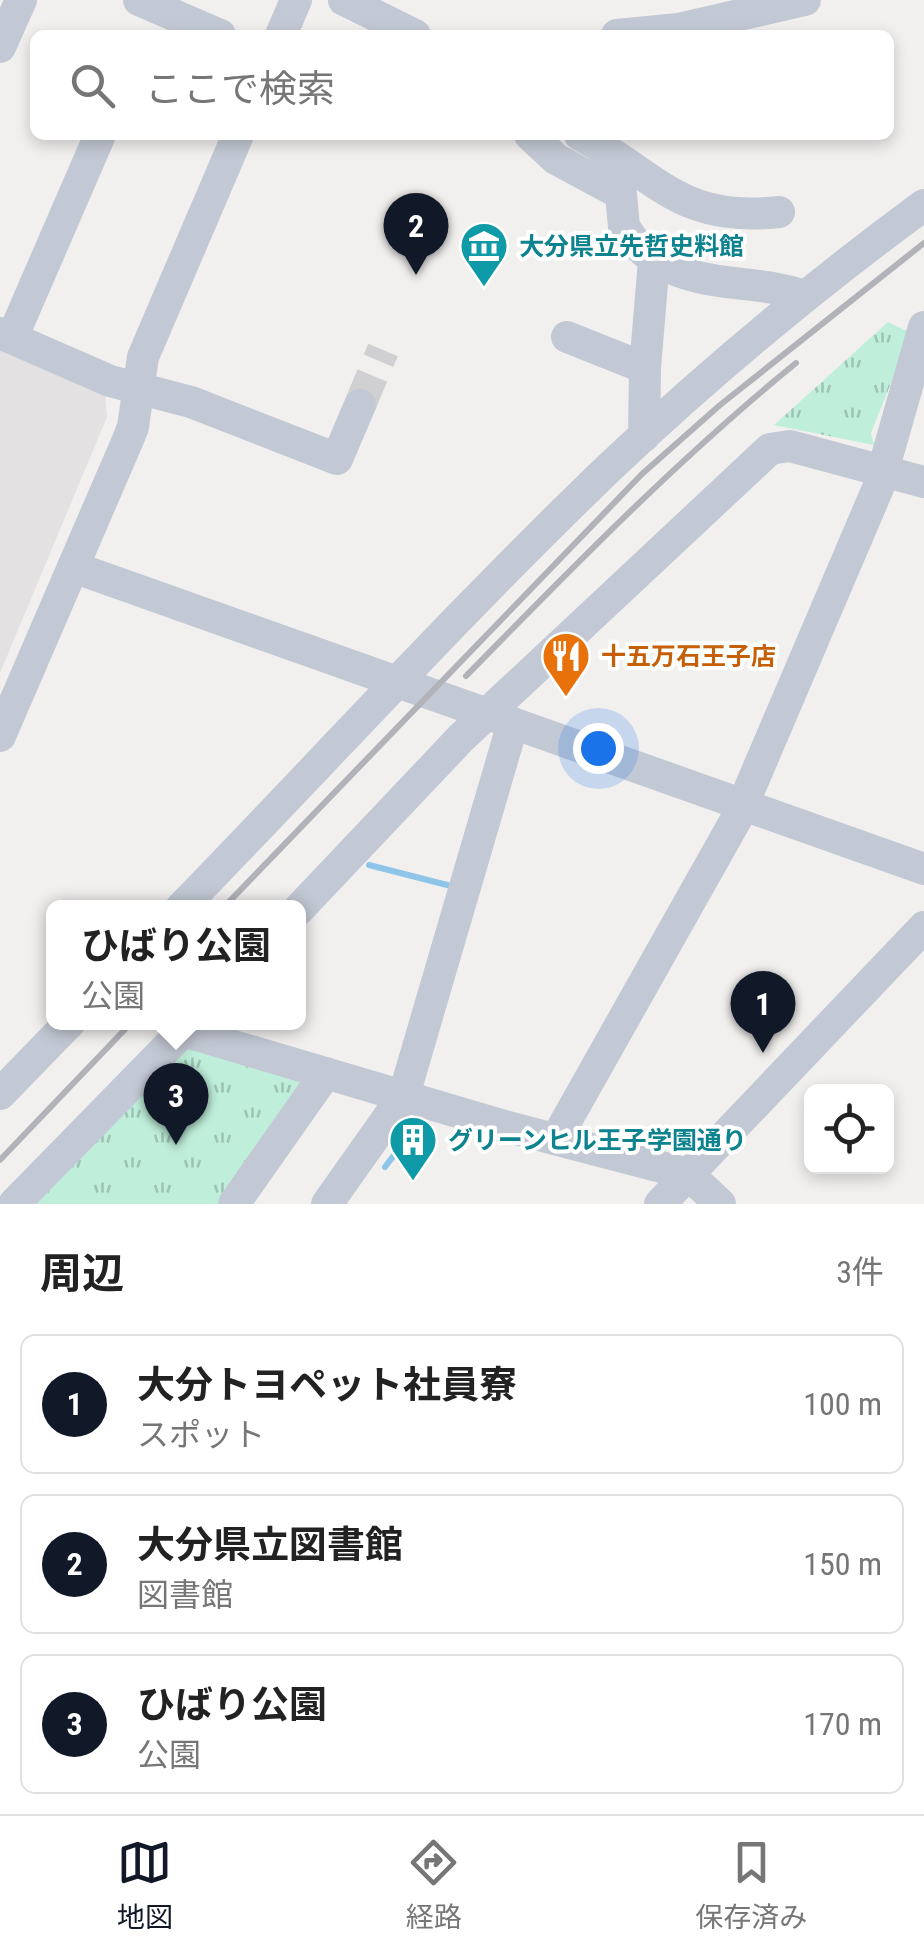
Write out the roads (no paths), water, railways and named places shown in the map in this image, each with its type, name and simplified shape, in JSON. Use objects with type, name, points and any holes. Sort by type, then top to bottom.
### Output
[{"type":"street","points":[[0,48],[20,0]]},
{"type":"street","points":[[283,30],[296,0]]},
{"type":"street","points":[[661,30],[696,26],[805,0]]},
{"type":"street","points":[[354,3],[405,30]]},
{"type":"street","points":[[148,10],[206,30]]},
{"type":"street","points":[[98,140],[6,335],[110,381],[191,402],[337,460],[360,404]]},
{"type":"street","points":[[0,736],[132,427],[144,357],[236,140]]},
{"type":"street","points":[[536,140],[556,158],[621,194],[624,227],[654,260],[715,283],[773,287],[805,296]]},
{"type":"street","points":[[590,140],[613,152],[664,192],[694,206],[744,215],[779,212]]},
{"type":"street","points":[[190,900],[510,565],[644,436],[805,296],[924,204]]},
{"type":"street","points":[[644,436],[644,368],[654,260]]},
{"type":"street","points":[[556,1139],[729,836],[884,471],[924,327]]},
{"type":"street","points":[[566,338],[644,368]]},
{"type":"street","points":[[306,902],[500,718],[770,449],[790,446],[924,482]]},
{"type":"street","points":[[73,567],[924,869]]},
{"type":"street","points":[[327,1204],[404,1095],[500,718]]},
{"type":"street","points":[[660,1204],[924,926]]},
{"type":"street","points":[[0,1094],[62,1030]]},
{"type":"street","points":[[14,1204],[185,1030]]},
{"type":"street","points":[[197,1030],[404,1095],[688,1174],[720,1204]]},
{"type":"street","points":[[234,1204],[326,1072]]},
{"type":"waterway","points":[[369,865],[455,887]]},
{"type":"waterway","points":[[385,1167],[426,1113]]},
{"type":"tunnel","points":[[360,405],[383,350]]},
{"type":"railway","points":[[231,900],[642,474],[720,405],[924,243]]},
{"type":"railway","points":[[466,676],[668,475],[796,363]]},
{"type":"railway","points":[[0,1160],[124,1030]]},
{"type":"place","name":"大分県立図書館","points":[[416,275]]},
{"type":"place","name":"大分県立先哲史料館","points":[[484,288]]},
{"type":"place","name":"十五万石王子店","points":[[566,698]]},
{"type":"place","name":"大分トヨペット社員寮","points":[[763,1053]]},
{"type":"place","name":"ひばり公園","points":[[176,1145]]},
{"type":"place","name":"グリーンヒル王子学園通り","points":[[413,1182]]}]
